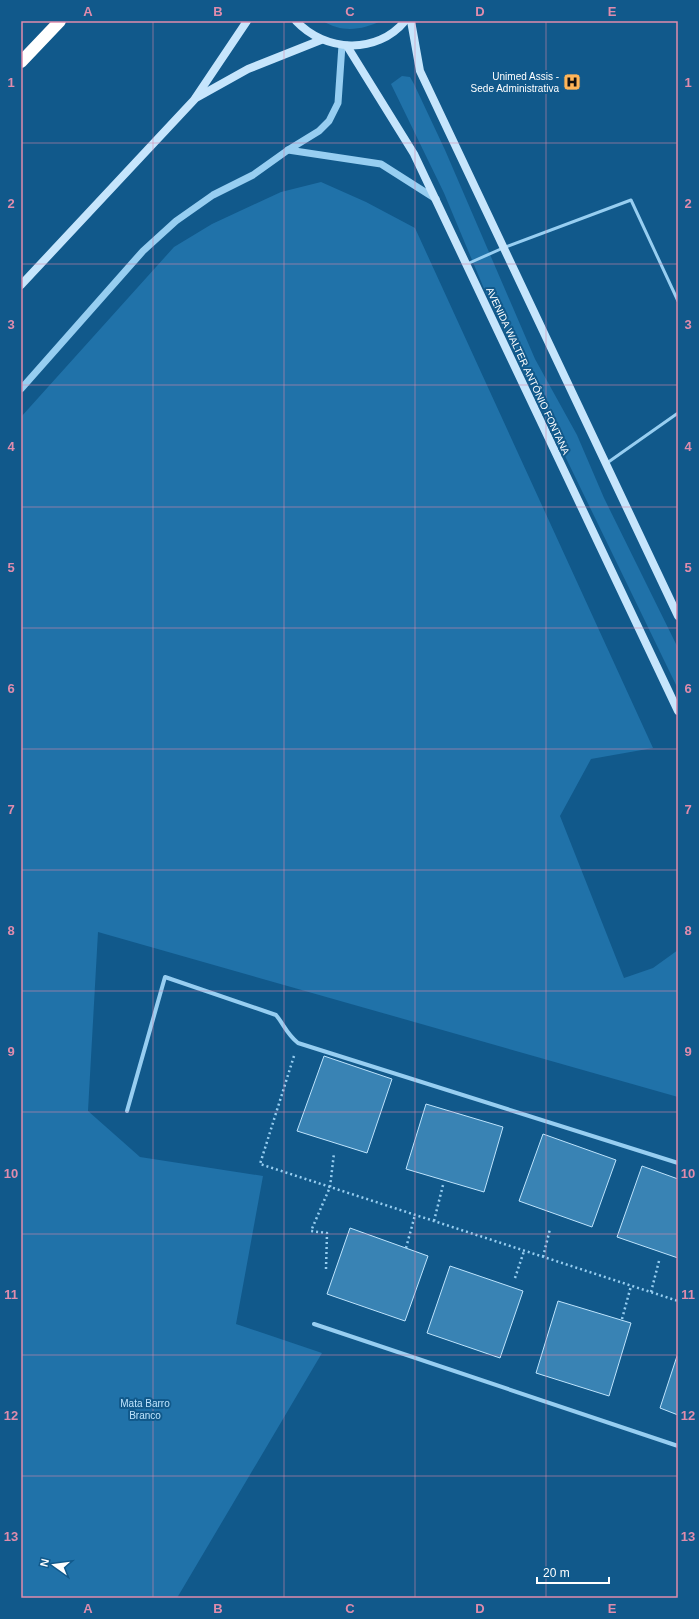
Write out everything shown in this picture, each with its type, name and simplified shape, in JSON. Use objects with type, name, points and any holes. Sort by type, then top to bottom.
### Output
[{"type":"highway","points":[[21,62],[60,21]]},
{"type":"main road","points":[[21,285],[194,100],[247,21]]},
{"type":"main road","points":[[296,21],[304,29],[321,40],[344,46],[370,44],[392,33],[405,21]]},
{"type":"main road","points":[[411,21],[420,71],[678,616]]},
{"type":"main road","points":[[194,100],[248,69],[321,40]]},
{"type":"main road","name":"AVENIDA WALTER ANTÔNIO FONTANA","points":[[344,46],[414,154],[678,711]]},
{"type":"street","points":[[21,389],[143,252],[176,221],[213,195],[253,174],[319,131],[329,121],[338,103],[344,46]]},
{"type":"street","points":[[288,150],[381,164],[436,200]]},
{"type":"street","points":[[128,1111],[166,977],[276,1015],[282,1022],[287,1034],[298,1043],[678,1163]]},
{"type":"street","points":[[314,1324],[678,1446]]},
{"type":"lane","points":[[467,264],[503,248],[631,200],[678,301]]},
{"type":"lane","points":[[606,464],[678,413]]},
{"type":"path","points":[[298,1043],[260,1164],[678,1301]]},
{"type":"path","points":[[326,1269],[327,1233],[312,1231],[330,1188],[334,1153]]},
{"type":"path","points":[[434,1221],[443,1185]]},
{"type":"path","points":[[406,1248],[415,1215]]},
{"type":"path","points":[[542,1257],[550,1230]]},
{"type":"path","points":[[516,1278],[524,1251]]},
{"type":"path","points":[[651,1292],[659,1261]]},
{"type":"path","points":[[622,1319],[631,1286]]},
{"type":"green space","points":[[323,21],[381,21],[359,28],[345,29],[330,25]]},
{"type":"green space","points":[[402,76],[410,77],[414,84],[445,150],[535,359],[577,435],[604,498],[678,648],[678,689],[485,291],[444,193],[391,84]]},
{"type":"green space","name":"Mata Barro Branco","points":[[321,182],[366,202],[415,228],[653,748],[591,759],[560,816],[624,978],[653,968],[678,950],[678,1097],[98,932],[88,1111],[140,1157],[263,1176],[236,1324],[322,1353],[177,1598],[21,1598],[21,417],[174,247],[212,224],[281,192]]},
{"type":"building","points":[[324,1056],[392,1079],[367,1153],[297,1131]]},
{"type":"building","points":[[426,1104],[503,1127],[484,1192],[406,1169]]},
{"type":"building","points":[[543,1134],[616,1160],[592,1227],[519,1201]]},
{"type":"building","points":[[642,1166],[678,1179],[678,1258],[617,1237]]},
{"type":"building","points":[[350,1228],[428,1256],[405,1321],[327,1294]]},
{"type":"building","points":[[450,1266],[523,1291],[500,1358],[427,1333]]},
{"type":"building","points":[[558,1301],[631,1323],[609,1396],[536,1373]]},
{"type":"building","points":[[678,1353],[678,1415],[660,1408]]},
{"type":"place","name":"Unimed Assis - Sede Administrativa","points":[[572,82]]}]
